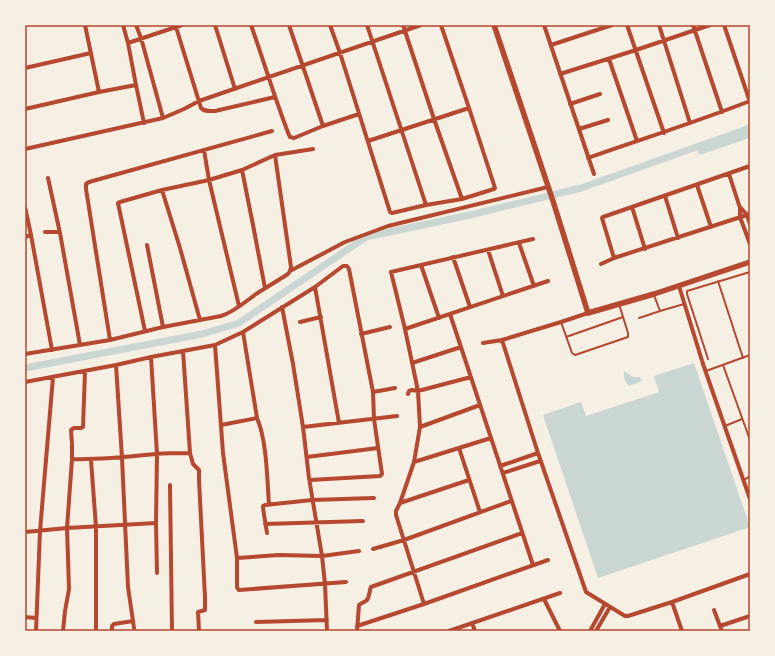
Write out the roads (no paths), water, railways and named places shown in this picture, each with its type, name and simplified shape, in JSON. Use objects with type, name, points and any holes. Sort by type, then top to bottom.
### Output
[{"type":"street","points":[[85,25],[100,92]]},
{"type":"street","points":[[123,25],[144,123]]},
{"type":"street","points":[[136,25],[163,118]]},
{"type":"street","points":[[128,43],[182,25]]},
{"type":"street","points":[[215,25],[235,89]]},
{"type":"street","points":[[251,25],[290,138],[294,138],[322,126],[359,114]]},
{"type":"street","points":[[290,25],[322,126]]},
{"type":"street","points":[[330,25],[390,213],[462,199],[495,188],[441,25]]},
{"type":"street","points":[[367,25],[426,205]]},
{"type":"street","points":[[403,25],[462,199]]},
{"type":"street","points":[[25,149],[163,118],[199,101],[421,25]]},
{"type":"street","points":[[494,25],[553,201],[588,312]]},
{"type":"street","points":[[544,25],[594,174]]},
{"type":"street","points":[[550,45],[612,25]]},
{"type":"street","points":[[627,25],[664,132]]},
{"type":"street","points":[[659,25],[690,123]]},
{"type":"street","points":[[693,25],[722,112]]},
{"type":"street","points":[[560,74],[710,25]]},
{"type":"street","points":[[588,158],[750,101],[724,25]]},
{"type":"street","points":[[176,27],[201,108],[208,112],[275,98]]},
{"type":"street","points":[[25,68],[91,53]]},
{"type":"street","points":[[609,59],[637,141]]},
{"type":"street","points":[[25,109],[136,85]]},
{"type":"street","points":[[570,104],[600,94]]},
{"type":"street","points":[[368,141],[469,108]]},
{"type":"street","points":[[579,129],[608,120]]},
{"type":"street","points":[[110,340],[91,225],[86,184],[272,131]]},
{"type":"street","points":[[145,331],[118,203],[162,190],[209,180],[242,170],[275,155],[313,149]]},
{"type":"street","points":[[204,150],[209,180],[239,306]]},
{"type":"street","points":[[275,155],[291,267],[290,271]]},
{"type":"street","points":[[614,258],[602,217],[750,166]]},
{"type":"street","points":[[242,170],[254,225],[264,288]]},
{"type":"street","points":[[729,174],[740,208],[740,217],[750,244]]},
{"type":"street","points":[[48,178],[60,233],[80,345]]},
{"type":"street","points":[[697,185],[711,227]]},
{"type":"street","points":[[25,354],[110,340],[163,327],[218,317],[239,306],[264,288],[288,274],[290,271],[345,242],[388,226],[548,189]]},
{"type":"street","points":[[162,190],[200,320]]},
{"type":"street","points":[[665,196],[678,238]]},
{"type":"street","points":[[25,207],[52,350]]},
{"type":"street","points":[[632,207],[645,249]]},
{"type":"street","points":[[740,208],[748,214],[750,224]]},
{"type":"street","points":[[601,264],[614,258],[748,214]]},
{"type":"street","points":[[45,232],[60,233]]},
{"type":"street","points":[[25,237],[31,235]]},
{"type":"street","points":[[424,604],[396,515],[396,511],[414,462],[420,427],[418,391],[391,272],[533,239]]},
{"type":"street","points":[[519,243],[534,286]]},
{"type":"street","points":[[146,245],[163,327]]},
{"type":"street","points":[[488,250],[503,296]]},
{"type":"street","points":[[453,257],[470,307]]},
{"type":"street","points":[[483,343],[502,340],[588,312],[654,294],[750,262]]},
{"type":"street","points":[[422,265],[438,318]]},
{"type":"street","points":[[25,382],[215,345],[243,332],[315,287],[342,266],[347,266],[349,269],[373,392],[374,419],[382,474],[381,476],[310,480]]},
{"type":"street","points":[[405,330],[548,281]]},
{"type":"street","points":[[679,286],[705,371],[750,499]]},
{"type":"street","points":[[315,287],[339,423]]},
{"type":"street","points":[[282,307],[293,364],[312,500],[322,556],[327,631]]},
{"type":"street","points":[[450,314],[533,565]]},
{"type":"street","points":[[300,322],[321,317]]},
{"type":"street","points":[[361,334],[390,327]]},
{"type":"street","points":[[243,332],[257,418],[260,425],[264,448],[269,504]]},
{"type":"street","points":[[502,340],[540,461],[586,592],[625,616],[628,616],[750,574]]},
{"type":"street","points":[[215,345],[223,453],[237,558],[237,587],[239,590],[346,582]]},
{"type":"street","points":[[412,363],[461,347]]},
{"type":"street","points":[[183,351],[190,453],[193,464],[199,470],[205,597],[205,610],[198,612],[199,631]]},
{"type":"street","points":[[151,357],[157,454],[157,573]]},
{"type":"street","points":[[116,365],[128,588],[134,628]]},
{"type":"street","points":[[63,631],[69,589],[67,528],[72,459],[71,430],[74,428],[83,427],[85,371]]},
{"type":"street","points":[[36,631],[40,531],[53,377]]},
{"type":"street","points":[[408,394],[409,391],[412,390],[418,391],[471,377]]},
{"type":"street","points":[[373,392],[395,388]]},
{"type":"street","points":[[420,427],[480,405]]},
{"type":"street","points":[[303,427],[397,416]]},
{"type":"street","points":[[221,425],[257,418]]},
{"type":"street","points":[[414,462],[491,438]]},
{"type":"street","points":[[307,457],[378,448]]},
{"type":"street","points":[[459,448],[480,512]]},
{"type":"street","points":[[72,459],[91,460],[157,454],[190,453]]},
{"type":"street","points":[[500,466],[538,453]]},
{"type":"street","points":[[91,460],[96,527],[96,631]]},
{"type":"street","points":[[502,473],[540,461]]},
{"type":"street","points":[[400,503],[469,480]]},
{"type":"street","points":[[170,485],[172,631]]},
{"type":"street","points":[[267,533],[263,506],[266,504],[312,500],[374,498]]},
{"type":"street","points":[[373,549],[404,540],[511,501]]},
{"type":"street","points":[[265,524],[363,521]]},
{"type":"street","points":[[25,532],[156,523]]},
{"type":"street","points":[[357,631],[359,605],[367,600],[371,587],[522,533]]},
{"type":"street","points":[[237,558],[279,555],[322,556],[359,551]]},
{"type":"street","points":[[358,626],[548,560]]},
{"type":"street","points":[[449,631],[560,593]]},
{"type":"street","points":[[544,599],[561,631],[566,631]]},
{"type":"street","points":[[672,602],[682,631]]},
{"type":"street","points":[[590,631],[605,604]]},
{"type":"street","points":[[596,631],[610,607]]},
{"type":"street","points":[[714,610],[722,631]]},
{"type":"street","points":[[720,626],[750,616]]},
{"type":"street","points":[[25,617],[36,618]]},
{"type":"street","points":[[256,622],[327,620]]},
{"type":"street","points":[[112,631],[112,626],[114,624],[133,621]]},
{"type":"street","points":[[472,623],[474,631]]},
{"type":"lane","points":[[708,359],[687,291],[750,272]]},
{"type":"lane","points":[[718,281],[743,358]]},
{"type":"lane","points":[[654,294],[660,312]]},
{"type":"lane","points":[[561,322],[574,355],[625,339],[628,337],[628,334],[619,303]]},
{"type":"lane","points":[[639,318],[684,304]]},
{"type":"lane","points":[[566,337],[623,317]]},
{"type":"lane","points":[[705,371],[750,355]]},
{"type":"lane","points":[[723,365],[750,440]]},
{"type":"lane","points":[[725,426],[742,419]]},
{"type":"lane","points":[[744,480],[750,476]]},
{"type":"waterway","points":[[25,368],[202,334],[239,323],[366,237],[470,215],[581,188],[750,128]]},
{"type":"waterway","points":[[701,151],[750,134]]}]
